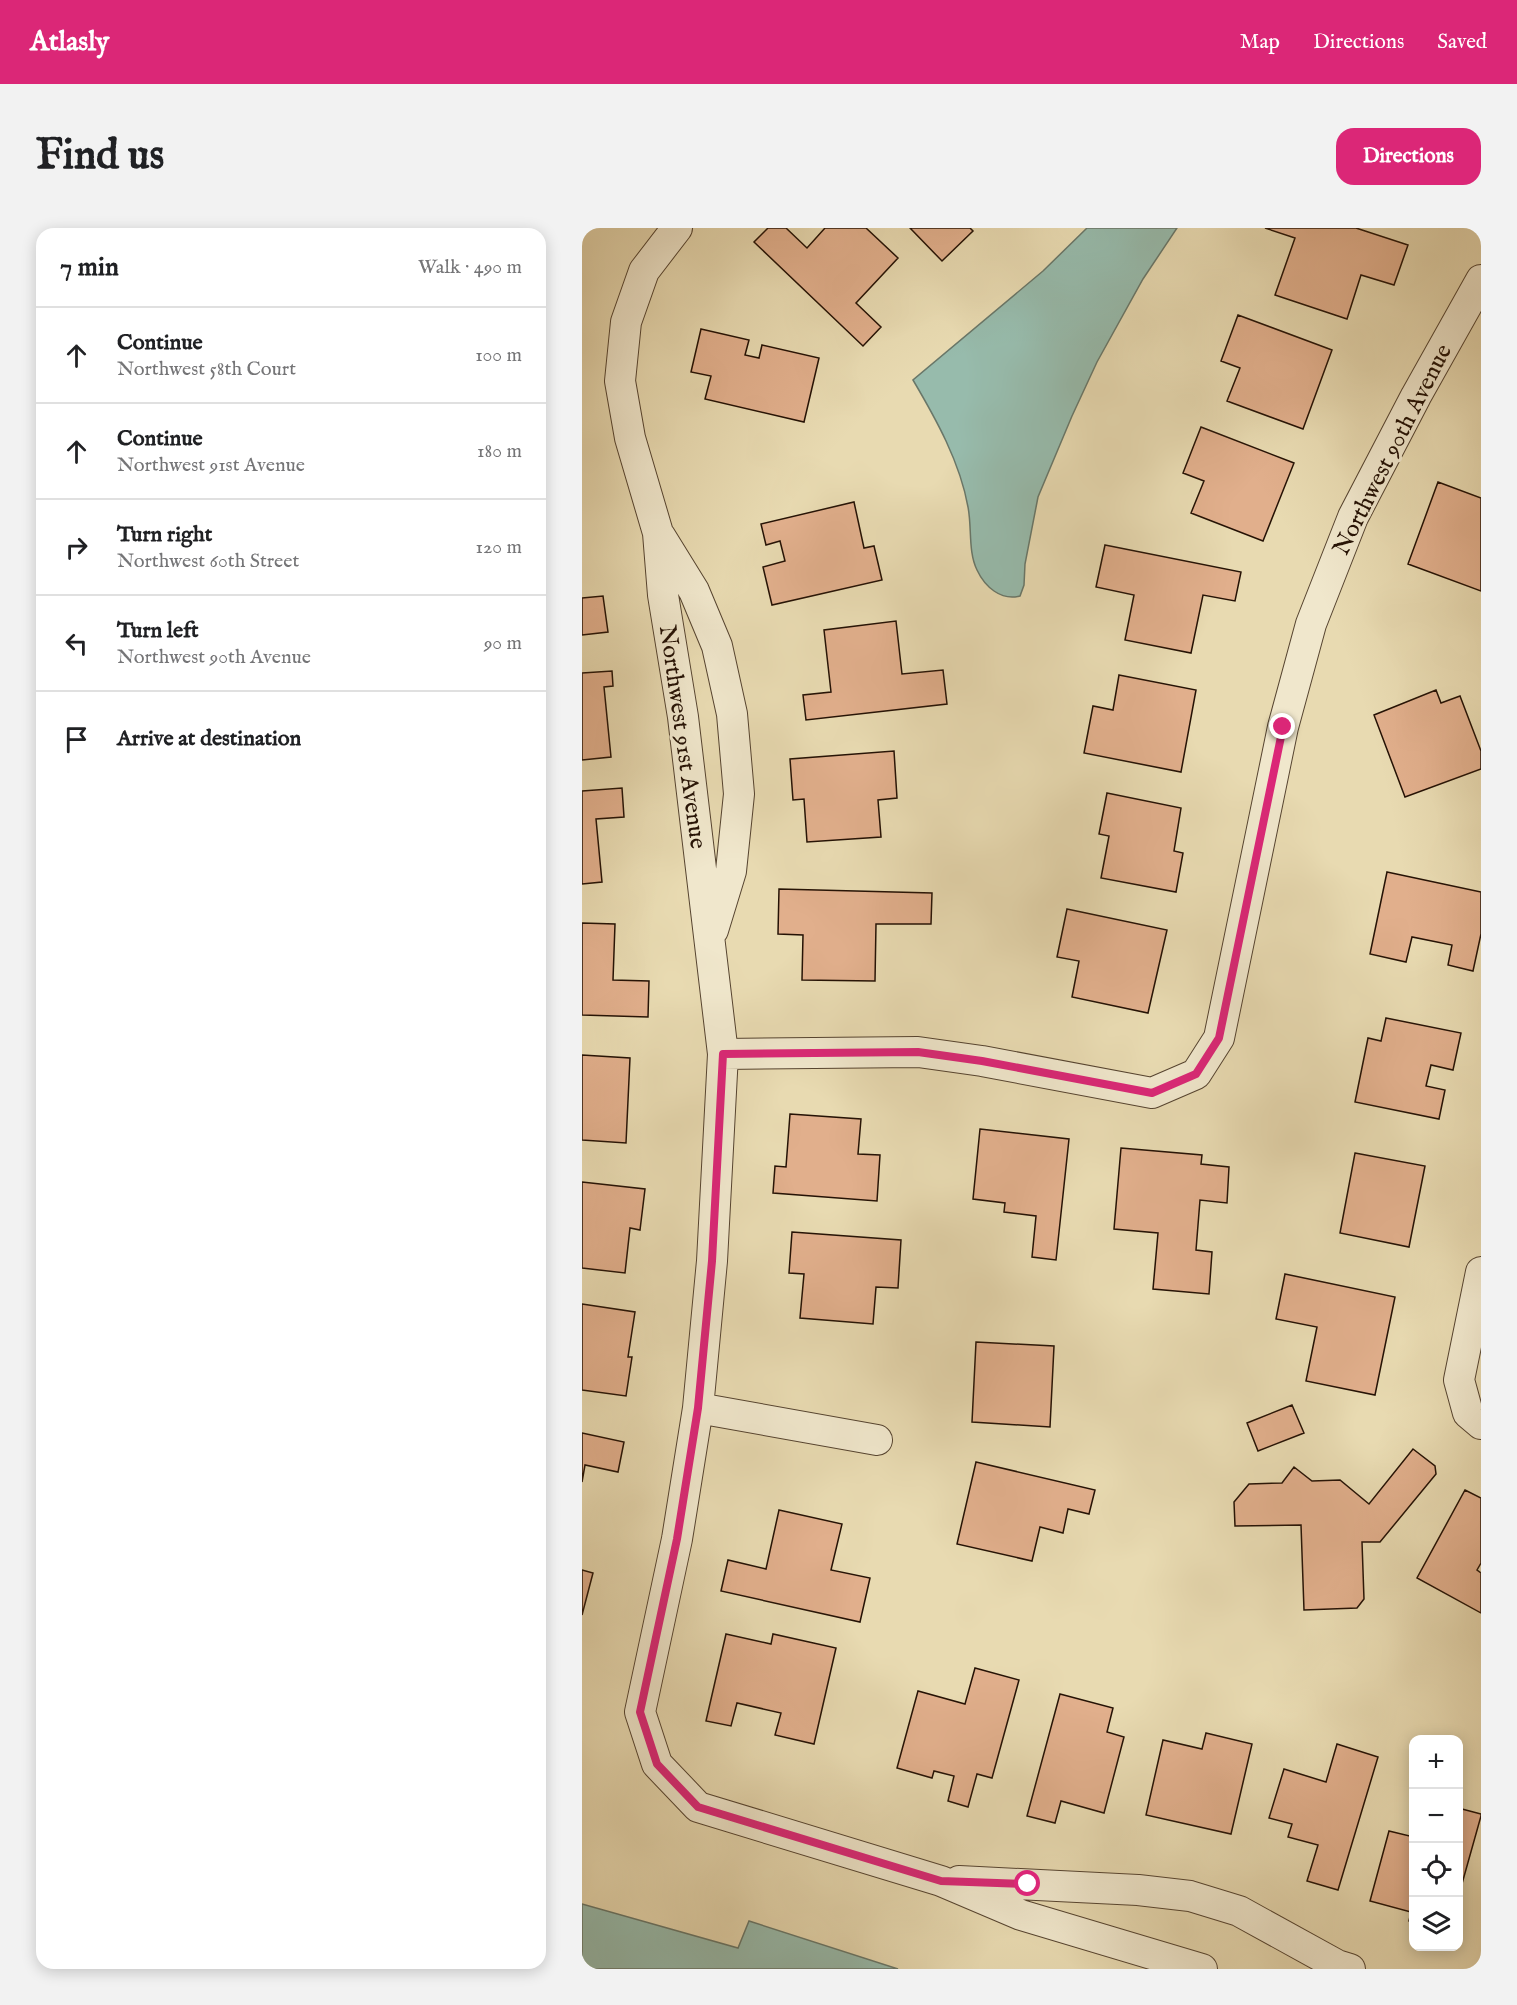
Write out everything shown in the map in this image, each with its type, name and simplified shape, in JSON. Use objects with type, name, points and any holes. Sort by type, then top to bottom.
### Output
[{"type":"street","name":"Northwest 91st Avenue","points":[[677,228],[644,271],[626,322],[620,381],[630,438],[658,533],[663,595],[683,717],[723,1054],[712,1261],[698,1408],[677,1539],[640,1712],[657,1764],[698,1807],[941,1881]]},
{"type":"street","name":"Northwest 90th Avenue","points":[[723,1054],[918,1052],[982,1061],[1152,1093],[1196,1074],[1219,1038],[1283,727],[1311,624],[1353,517],[1416,396],[1481,280]]},
{"type":"street","name":"Northwest 91st Avenue","points":[[658,533],[694,591],[717,646],[732,714],[739,794],[731,871],[710,940]]},
{"type":"street","points":[[1474,1419],[1459,1380],[1481,1272]]},
{"type":"street","points":[[698,1408],[877,1440]]},
{"type":"street","points":[[941,1881],[1021,1915],[1202,1969]]},
{"type":"street","points":[[941,1881],[1138,1890],[1190,1896],[1239,1911],[1337,1965],[1350,1969]]},
{"type":"shaded area","points":[[1087,228],[1177,228],[1143,279],[1097,362],[1038,497],[1025,564],[1024,585],[1020,596],[1006,596],[989,587],[977,570],[972,555],[968,507],[959,474],[938,425],[913,380],[1043,271]]},
{"type":"shaded area","points":[[582,1904],[738,1948],[749,1921],[898,1969],[582,1969]]},
{"type":"building","points":[[768,228],[786,228],[807,248],[825,228],[866,228],[898,258],[856,303],[881,327],[863,346],[754,242]]},
{"type":"building","points":[[910,228],[970,228],[973,231],[942,261]]},
{"type":"building","points":[[1265,228],[1356,228],[1408,245],[1394,285],[1361,275],[1347,319],[1275,295],[1295,238]]},
{"type":"building","points":[[1238,315],[1332,350],[1303,429],[1227,401],[1240,368],[1221,361]]},
{"type":"building","points":[[701,329],[749,340],[745,355],[759,358],[762,345],[819,358],[804,422],[705,399],[711,376],[691,372]]},
{"type":"building","points":[[1201,427],[1294,463],[1263,541],[1191,513],[1204,481],[1183,473]]},
{"type":"building","points":[[1438,482],[1481,498],[1481,591],[1408,564]]},
{"type":"building","points":[[854,502],[864,548],[874,546],[882,580],[772,605],[763,567],[785,561],[780,541],[766,545],[761,524]]},
{"type":"building","points":[[1105,545],[1241,572],[1235,601],[1203,595],[1191,653],[1125,640],[1134,595],[1096,587]]},
{"type":"building","points":[[603,596],[608,632],[582,635],[582,598]]},
{"type":"building","points":[[896,621],[902,674],[943,670],[947,704],[806,720],[803,695],[831,692],[824,630]]},
{"type":"building","points":[[612,671],[613,686],[604,687],[611,757],[582,760],[582,673]]},
{"type":"building","points":[[1119,675],[1196,690],[1181,772],[1084,753],[1093,706],[1113,710]]},
{"type":"building","points":[[1436,690],[1441,703],[1460,696],[1481,751],[1481,769],[1405,797],[1374,715]]},
{"type":"building","points":[[894,751],[897,798],[878,800],[881,837],[807,842],[804,799],[793,800],[790,759]]},
{"type":"building","points":[[622,788],[624,817],[596,819],[602,882],[582,884],[582,791]]},
{"type":"building","points":[[1107,793],[1181,808],[1174,851],[1183,853],[1176,892],[1101,878],[1109,836],[1099,834]]},
{"type":"building","points":[[1387,872],[1481,892],[1481,934],[1473,971],[1448,965],[1452,945],[1412,937],[1406,962],[1370,954]]},
{"type":"building","points":[[779,889],[932,893],[931,924],[876,924],[875,981],[802,980],[803,935],[778,934]]},
{"type":"building","points":[[1067,909],[1167,930],[1148,1013],[1072,997],[1079,961],[1057,957]]},
{"type":"building","points":[[582,923],[615,924],[613,980],[649,981],[648,1017],[582,1015]]},
{"type":"building","points":[[1386,1018],[1461,1033],[1453,1070],[1431,1065],[1426,1086],[1445,1090],[1439,1119],[1355,1102],[1368,1038],[1381,1041]]},
{"type":"building","points":[[582,1055],[630,1058],[626,1143],[582,1140]]},
{"type":"building","points":[[790,1114],[861,1119],[858,1154],[880,1155],[877,1201],[773,1193],[775,1166],[786,1167]]},
{"type":"building","points":[[980,1129],[1069,1139],[1056,1260],[1032,1257],[1036,1216],[1004,1212],[1005,1203],[973,1199]]},
{"type":"building","points":[[1121,1148],[1202,1155],[1201,1164],[1229,1167],[1227,1203],[1200,1200],[1196,1250],[1212,1252],[1209,1294],[1153,1289],[1158,1233],[1114,1229]]},
{"type":"building","points":[[1355,1153],[1425,1166],[1409,1247],[1340,1233]]},
{"type":"building","points":[[582,1182],[645,1189],[640,1230],[630,1228],[625,1273],[582,1268]]},
{"type":"building","points":[[792,1232],[901,1240],[898,1288],[876,1287],[873,1324],[800,1318],[804,1274],[789,1273]]},
{"type":"building","points":[[1285,1274],[1395,1297],[1375,1395],[1306,1381],[1317,1327],[1276,1319]]},
{"type":"building","points":[[582,1304],[635,1312],[628,1357],[632,1357],[626,1396],[582,1390]]},
{"type":"building","points":[[976,1342],[1054,1346],[1050,1427],[972,1422]]},
{"type":"building","points":[[1292,1405],[1304,1433],[1258,1451],[1247,1423]]},
{"type":"building","points":[[582,1433],[624,1442],[618,1472],[585,1465],[582,1482]]},
{"type":"building","points":[[1413,1449],[1435,1466],[1436,1474],[1380,1542],[1362,1542],[1364,1599],[1357,1608],[1304,1610],[1301,1525],[1235,1526],[1234,1502],[1249,1484],[1282,1483],[1294,1467],[1312,1481],[1340,1480],[1369,1504]]},
{"type":"building","points":[[976,1462],[1095,1490],[1089,1514],[1068,1509],[1063,1533],[1040,1527],[1032,1561],[957,1544]]},
{"type":"building","points":[[1465,1490],[1481,1498],[1481,1563],[1477,1570],[1481,1573],[1481,1613],[1417,1578]]},
{"type":"building","points":[[779,1510],[842,1524],[831,1570],[870,1578],[860,1622],[721,1591],[728,1560],[766,1569]]},
{"type":"building","points":[[582,1570],[593,1573],[582,1615]]},
{"type":"building","points":[[726,1634],[771,1644],[773,1634],[836,1648],[814,1744],[775,1735],[781,1713],[737,1703],[731,1726],[706,1721]]},
{"type":"building","points":[[975,1668],[1019,1680],[992,1778],[977,1774],[968,1807],[948,1801],[954,1776],[934,1771],[932,1778],[897,1768],[918,1691],[965,1704]]},
{"type":"building","points":[[1060,1694],[1113,1708],[1107,1732],[1124,1737],[1104,1813],[1061,1801],[1055,1823],[1027,1816]]},
{"type":"building","points":[[1206,1733],[1252,1744],[1231,1834],[1146,1815],[1163,1740],[1202,1749]]},
{"type":"building","points":[[1337,1744],[1378,1757],[1338,1890],[1307,1881],[1318,1845],[1288,1837],[1292,1824],[1269,1818],[1284,1769],[1326,1782]]},
{"type":"building","points":[[1463,1809],[1481,1814],[1463,1880]]},
{"type":"building","points":[[1389,1831],[1409,1836],[1409,1911],[1370,1901]]},
{"type":"route","points":[[1028,1884],[941,1881],[698,1807],[657,1764],[640,1712],[677,1539],[698,1408],[712,1261],[723,1054],[918,1052],[982,1061],[1152,1093],[1196,1074],[1219,1038],[1283,727]]}]
